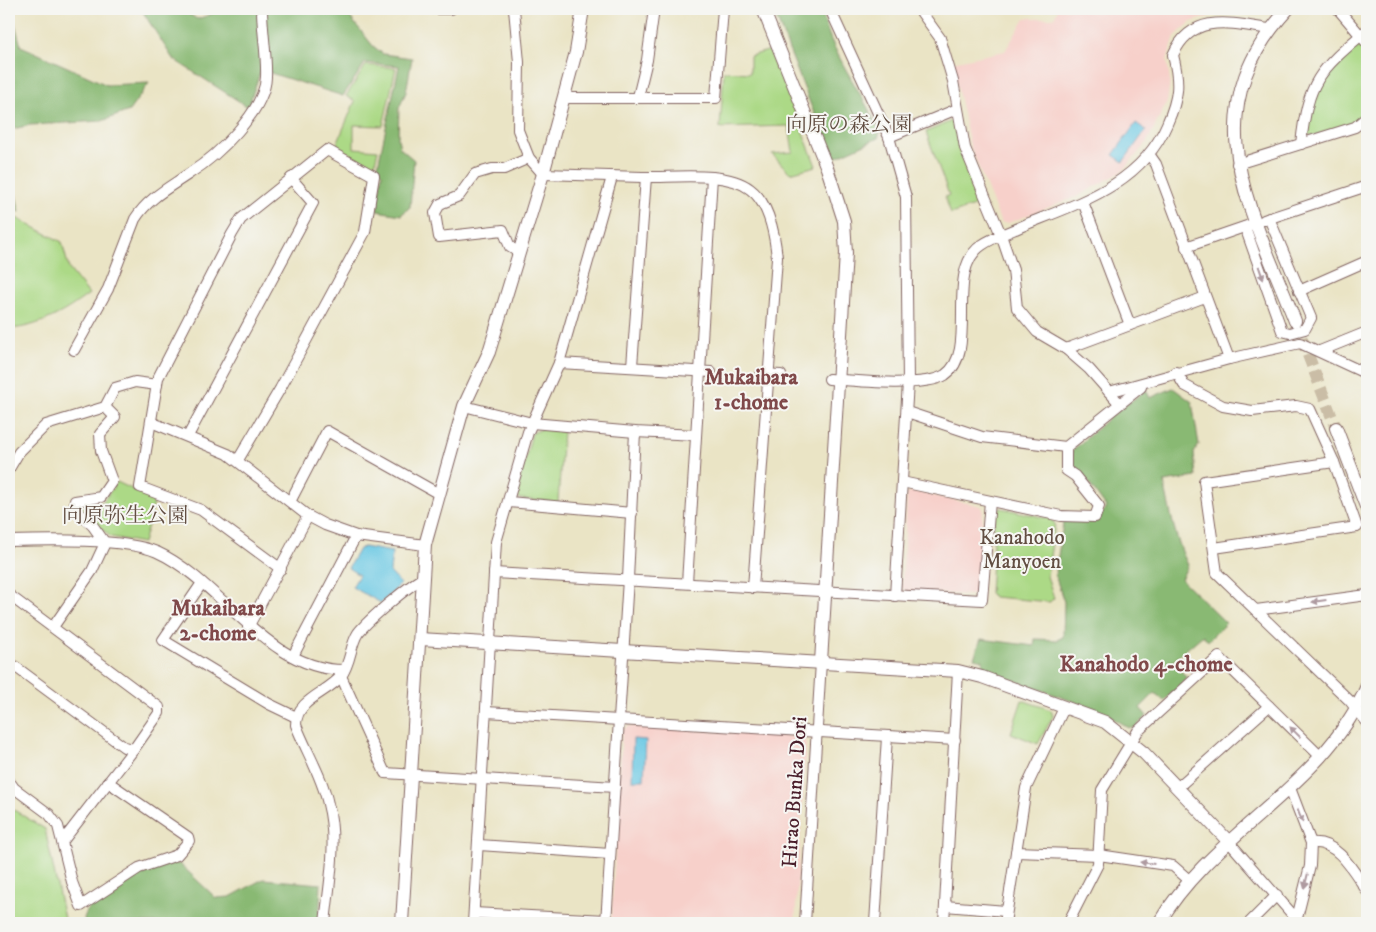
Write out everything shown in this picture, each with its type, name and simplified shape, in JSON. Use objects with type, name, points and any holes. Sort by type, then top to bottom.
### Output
[{"type":"street","points":[[74,350],[108,289],[135,219],[142,209],[151,200],[207,161],[254,112],[262,96],[266,78],[262,9]]},
{"type":"street","points":[[408,9],[451,9]]},
{"type":"street","points":[[514,9],[519,62],[518,130],[529,158],[543,174],[712,177],[740,182],[752,190],[761,202],[775,236],[777,258],[764,374],[753,588]]},
{"type":"street","points":[[402,923],[425,545],[464,406],[489,352],[543,174],[576,52],[583,9]]},
{"type":"street","points":[[638,97],[647,60],[654,9]]},
{"type":"street","points":[[564,98],[716,98],[723,9]]},
{"type":"street","points":[[763,9],[827,168],[844,221],[846,253],[833,379],[822,662]]},
{"type":"street","points":[[830,9],[889,137],[906,197],[908,382],[896,596]]},
{"type":"street","points":[[919,9],[940,38],[953,81],[965,148],[1014,270],[1017,308],[1037,332],[1066,349],[1089,369],[1119,403]]},
{"type":"street","points":[[1288,9],[1269,29],[1251,59],[1240,92],[1234,127],[1237,164],[1251,225],[1296,326],[1300,343]]},
{"type":"street","points":[[1301,144],[1305,110],[1318,76],[1326,66],[1365,36],[1338,9]]},
{"type":"street","points":[[833,379],[908,382],[930,381],[945,374],[954,366],[962,331],[966,266],[981,246],[1001,235],[1083,202],[1127,178],[1149,154],[1163,134],[1177,100],[1178,77],[1173,55],[1181,38],[1190,31],[1202,26],[1225,22],[1269,29]]},
{"type":"street","points":[[889,137],[957,109]]},
{"type":"street","points":[[1237,164],[1355,127],[1367,117]]},
{"type":"street","points":[[238,460],[280,390],[365,232],[373,196],[374,176],[327,150],[241,219],[158,378],[140,487],[201,510],[281,570]]},
{"type":"street","points":[[1149,154],[1156,164],[1229,359]]},
{"type":"street","points":[[518,252],[510,247],[503,230],[439,237],[435,213],[440,204],[459,196],[475,174],[492,169],[504,169],[529,158]]},
{"type":"street","points":[[612,176],[559,363],[532,423],[496,542],[474,918],[606,922],[624,650],[635,432]]},
{"type":"street","points":[[632,366],[646,177]]},
{"type":"street","points":[[687,584],[712,177]]},
{"type":"street","points":[[188,436],[312,203],[291,178]]},
{"type":"street","points":[[1186,248],[1367,186]]},
{"type":"street","points":[[1083,202],[1130,325]]},
{"type":"street","points":[[1269,218],[1311,318],[1305,329],[1296,326]]},
{"type":"street","points":[[1299,291],[1367,261]]},
{"type":"street","points":[[1066,349],[1205,296]]},
{"type":"street","points":[[1320,351],[1367,332]]},
{"type":"street","points":[[1109,392],[1146,383],[1176,372],[1300,343],[1367,374]]},
{"type":"street","points":[[559,363],[711,372]]},
{"type":"street","points":[[1176,372],[1184,385],[1223,406],[1252,411],[1296,406],[1310,408],[1334,462],[1357,528],[1214,548]]},
{"type":"street","points":[[764,374],[781,375]]},
{"type":"street","points":[[9,469],[19,452],[46,425],[105,407],[115,388],[135,382],[157,385]]},
{"type":"street","points":[[907,412],[982,437],[1066,447],[1071,445],[1119,403],[1146,383]]},
{"type":"street","points":[[464,406],[532,423],[696,435]]},
{"type":"street","points":[[105,407],[115,417],[100,434],[101,450],[112,481],[101,497],[75,500],[75,509],[93,526],[106,543]]},
{"type":"street","points":[[151,422],[188,436],[238,460],[291,500],[308,516],[325,525],[356,536],[425,545]]},
{"type":"street","points":[[1336,428],[1367,509]]},
{"type":"street","points":[[291,500],[327,431],[439,494]]},
{"type":"street","points":[[902,482],[1061,516],[1095,517],[1099,506],[1075,476],[1066,470],[1066,447]]},
{"type":"street","points":[[1334,462],[1204,481],[1217,573],[1356,708],[1367,722]]},
{"type":"street","points":[[494,573],[824,593],[982,600],[990,501]]},
{"type":"street","points":[[509,502],[632,513]]},
{"type":"street","points":[[248,627],[281,570],[308,516]]},
{"type":"street","points":[[293,656],[356,536]]},
{"type":"street","points":[[9,541],[134,545],[157,552],[202,584],[248,627],[293,656],[320,668],[342,673]]},
{"type":"street","points":[[53,628],[92,571],[106,543]]},
{"type":"street","points":[[325,923],[332,830],[328,803],[320,778],[296,725],[296,717],[307,702],[342,673],[348,664],[358,634],[408,587],[423,578]]},
{"type":"street","points":[[202,584],[163,640],[269,704],[296,717]]},
{"type":"street","points":[[9,595],[159,706],[159,713],[134,749],[62,842]]},
{"type":"street","points":[[1256,610],[1367,595]]},
{"type":"street","points":[[420,639],[822,662],[958,671],[982,676],[1105,722],[1132,742],[1230,843],[1298,921]]},
{"type":"street","points":[[1068,923],[1098,864],[1102,790],[1138,731],[1219,657],[1321,757]]},
{"type":"street","points":[[9,662],[124,747],[134,749]]},
{"type":"street","name":"Hirao Bunka Dori","points":[[804,923],[822,662]]},
{"type":"street","points":[[944,923],[958,671]]},
{"type":"street","points":[[342,673],[385,773],[615,786]]},
{"type":"street","points":[[1159,923],[1189,880],[1290,788],[1321,757],[1340,734],[1367,686]]},
{"type":"street","points":[[1177,788],[1269,706]]},
{"type":"street","points":[[1005,923],[1026,788],[1064,708]]},
{"type":"street","points":[[486,712],[954,740]]},
{"type":"street","points":[[875,923],[887,737]]},
{"type":"street","points":[[9,781],[14,788],[50,814],[58,826],[72,882],[82,906],[139,868],[177,855],[189,841],[188,836],[108,782]]},
{"type":"street","points":[[1290,788],[1311,843],[1310,866],[1298,921]]},
{"type":"street","points":[[1311,843],[1319,842],[1334,849],[1367,891]]},
{"type":"street","points":[[479,845],[610,854]]},
{"type":"street","points":[[1016,852],[1099,855],[1173,866],[1189,880]]},
{"type":"street","points":[[1249,923],[1277,895]]},
{"type":"street","points":[[945,906],[1006,911]]},
{"type":"shaded area","points":[[1058,9],[1208,9],[1211,12],[1208,17],[1191,22],[1175,36],[1167,60],[1170,82],[1167,102],[1147,142],[1123,171],[1078,196],[1008,223],[1001,223],[970,146],[952,62],[1005,51],[1025,18],[1054,18]]},
{"type":"shaded area","points":[[912,491],[981,506],[983,509],[978,591],[973,595],[906,591],[902,587],[907,494]]},
{"type":"shaded area","points":[[628,726],[801,737],[806,743],[795,923],[611,923],[622,731]]},
{"type":"green space","points":[[9,9],[11,9],[21,46],[107,85],[149,83],[129,111],[102,121],[30,125],[9,130]]},
{"type":"green space","points":[[141,9],[181,9],[197,19],[212,14],[216,9],[349,9],[349,16],[373,46],[383,54],[412,58],[406,92],[399,108],[398,138],[400,148],[414,160],[410,207],[401,215],[377,211],[382,173],[377,170],[399,66],[365,63],[343,96],[261,70],[248,107],[173,59]]},
{"type":"green space","name":"向原の森公園","points":[[773,9],[822,9],[825,24],[838,55],[880,132],[878,138],[832,159]]},
{"type":"green space","points":[[1359,43],[1362,43],[1367,49],[1367,110],[1352,124],[1312,136],[1306,133],[1311,103],[1321,82],[1328,72]]},
{"type":"green space","points":[[771,50],[816,166],[790,173],[772,154],[793,152],[789,126],[720,128],[724,71],[750,73],[750,56]]},
{"type":"green space","points":[[366,65],[396,68],[383,126],[354,125],[354,148],[378,150],[374,167],[336,146],[355,101],[346,96]]},
{"type":"green space","points":[[954,120],[963,156],[982,203],[951,214],[945,197],[949,195],[926,132]]},
{"type":"green space","points":[[9,185],[14,188],[20,212],[9,209]]},
{"type":"green space","points":[[9,214],[62,242],[69,269],[89,294],[52,318],[20,328],[9,329]]},
{"type":"green space","points":[[1173,388],[1192,402],[1199,445],[1194,453],[1196,477],[1164,482],[1176,535],[1188,565],[1181,579],[1226,623],[1208,641],[1203,635],[1173,661],[1187,678],[1164,701],[1155,693],[1140,708],[1147,716],[1134,728],[1129,728],[1100,711],[982,669],[983,660],[974,658],[981,639],[1034,646],[1035,639],[1057,640],[1063,637],[1064,602],[1055,575],[1063,524],[1067,520],[1098,521],[1106,507],[1082,474],[1072,466],[1072,451],[1110,417],[1146,390],[1150,398]]},
{"type":"green space","points":[[542,429],[563,431],[558,502],[520,499],[516,495],[532,433]]},
{"type":"green space","name":"向原弥生公園","points":[[117,482],[155,500],[143,543],[111,537],[80,510],[82,504],[102,503]]},
{"type":"green space","name":"Kanahodo Manyoen","points":[[1001,508],[1051,519],[1055,524],[1047,576],[1054,598],[1050,602],[994,597],[990,593],[995,511]]},
{"type":"green space","points":[[1022,700],[1051,710],[1053,716],[1038,744],[1011,733]]},
{"type":"green space","points":[[9,807],[45,829],[65,923],[9,923]]},
{"type":"green space","points":[[172,863],[180,864],[216,898],[230,897],[263,879],[321,884],[319,923],[85,923],[84,918],[89,906],[142,872]]},
{"type":"water","points":[[1136,123],[1146,130],[1123,162],[1113,155]]},
{"type":"water","points":[[364,547],[392,552],[390,572],[401,584],[381,603],[352,587],[359,575],[348,568],[359,549]]},
{"type":"water","points":[[633,739],[646,740],[644,780],[632,780]]},
{"type":"tunnel","points":[[1295,321],[1336,428]]},
{"type":"district","name":"Mukaibara 1-chome","points":[[751,388]]},
{"type":"district","name":"Mukaibara 2-chome","points":[[218,620]]},
{"type":"district","name":"Kanahodo 4-chome","points":[[1146,663]]}]
